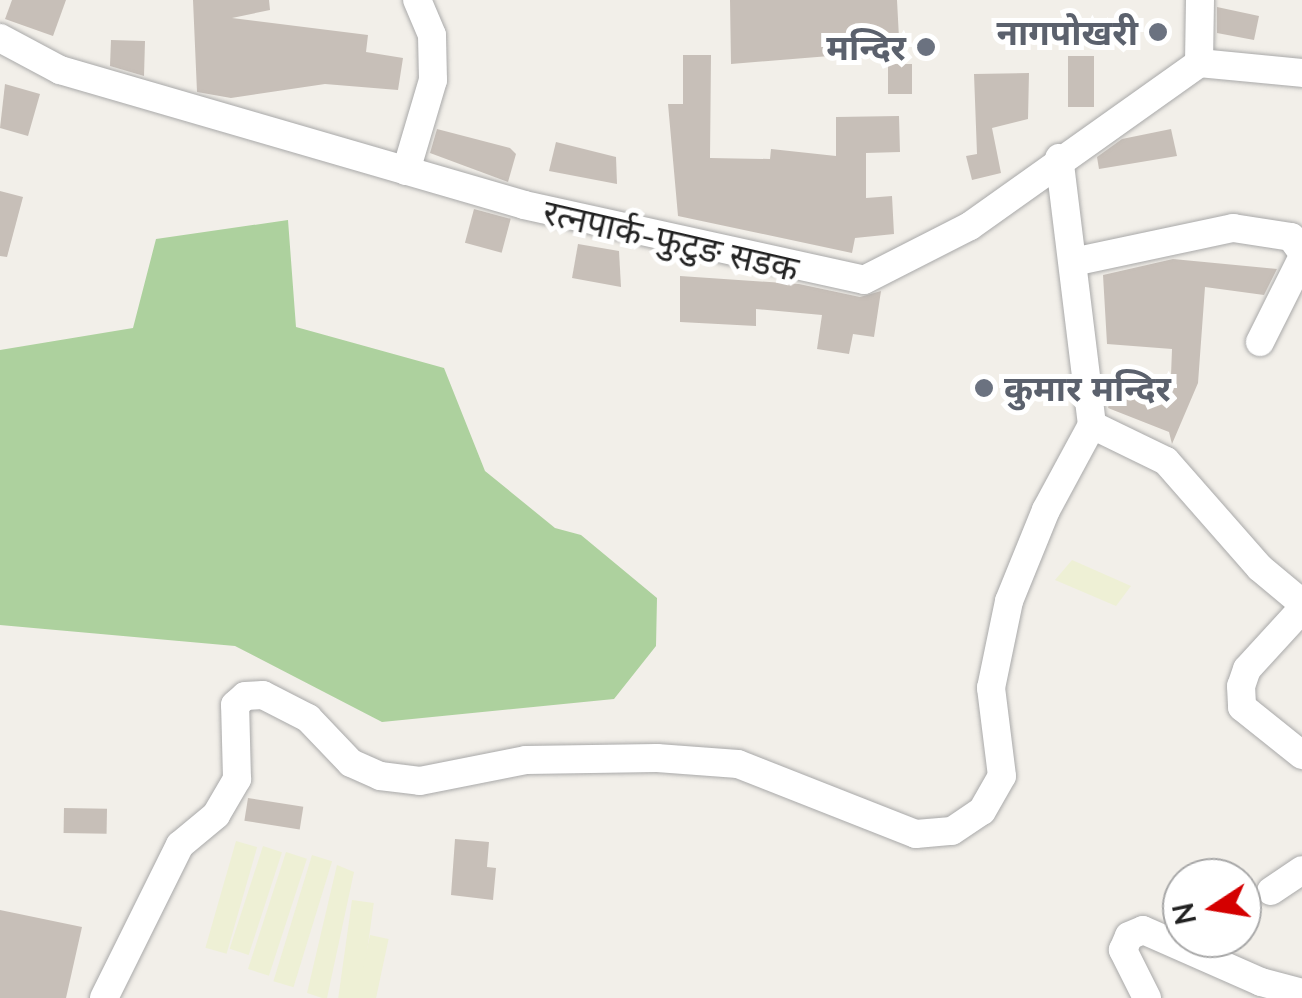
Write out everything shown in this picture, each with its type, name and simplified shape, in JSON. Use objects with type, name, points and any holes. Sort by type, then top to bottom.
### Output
[{"type":"street","points":[[406,171],[433,80],[432,35],[417,0]]},
{"type":"street","points":[[1200,0],[1199,63],[1302,72]]},
{"type":"street","name":"रत्नपार्क-फुटुङ सडक","points":[[0,38],[60,70],[567,217],[864,280],[970,226],[1059,158],[1199,63]]},
{"type":"street","points":[[104,998],[180,845],[216,814],[236,780],[235,705],[245,696],[264,694],[308,718],[351,764],[380,776],[420,781],[526,760],[738,764],[916,834],[952,831],[982,811],[1002,776],[991,688],[1009,601],[1046,510],[1092,425],[1059,158]]},
{"type":"street","points":[[1073,262],[1233,228],[1291,237],[1302,255],[1260,342]]},
{"type":"street","points":[[1092,425],[1166,461],[1260,568],[1302,606],[1248,669],[1241,686],[1242,707],[1302,755]]},
{"type":"street","points":[[1271,890],[1302,870]]},
{"type":"street","points":[[1147,998],[1123,950],[1129,936],[1143,930],[1260,982],[1302,994]]},
{"type":"green space","points":[[288,220],[296,327],[444,368],[485,471],[555,528],[581,535],[657,598],[656,646],[614,699],[382,722],[235,646],[0,625],[0,350],[133,328],[156,239]]},
{"type":"green space","points":[[1072,560],[1131,586],[1116,606],[1055,580]]},
{"type":"green space","points":[[236,841],[257,847],[227,954],[205,948]]},
{"type":"green space","points":[[263,846],[282,852],[249,955],[230,949]]},
{"type":"green space","points":[[286,852],[307,859],[269,976],[248,969]]},
{"type":"green space","points":[[312,855],[332,861],[293,987],[273,981]]},
{"type":"green space","points":[[337,865],[354,872],[327,998],[322,998],[307,993]]},
{"type":"green space","points":[[352,900],[374,903],[360,998],[338,998]]},
{"type":"green space","points":[[370,935],[389,939],[376,998],[357,998]]},
{"type":"building","points":[[12,0],[66,0],[53,36],[5,19]]},
{"type":"building","points":[[193,0],[269,0],[270,10],[232,18],[368,35],[366,52],[403,58],[398,90],[325,84],[231,98],[197,92]]},
{"type":"building","points":[[730,0],[897,0],[900,57],[854,59],[854,54],[731,64]]},
{"type":"building","points":[[1217,7],[1259,16],[1254,40],[1217,33]]},
{"type":"building","points":[[111,40],[145,41],[144,76],[110,66]]},
{"type":"building","points":[[683,55],[711,55],[710,158],[770,159],[771,149],[836,156],[836,117],[899,116],[900,152],[866,153],[866,198],[892,196],[894,234],[855,238],[852,253],[678,216],[668,104],[683,104]]},
{"type":"building","points":[[1068,56],[1094,56],[1094,107],[1068,107]]},
{"type":"building","points":[[888,64],[912,64],[912,94],[888,94]]},
{"type":"building","points":[[1029,73],[1028,119],[992,128],[1001,173],[972,180],[966,156],[977,154],[974,74]]},
{"type":"building","points":[[5,84],[40,94],[28,136],[0,128]]},
{"type":"building","points":[[437,129],[510,148],[516,154],[508,182],[430,153]]},
{"type":"building","points":[[1171,129],[1177,156],[1099,169],[1097,157],[1122,139]]},
{"type":"building","points":[[556,142],[616,157],[617,184],[549,171]]},
{"type":"building","points":[[0,191],[23,197],[7,257],[0,256]]},
{"type":"building","points":[[474,209],[511,219],[502,253],[465,243]]},
{"type":"building","points":[[578,244],[619,251],[621,287],[572,278]]},
{"type":"building","points":[[1173,259],[1277,269],[1264,295],[1205,287],[1198,383],[1172,444],[1169,432],[1108,408],[1116,379],[1170,402],[1172,349],[1107,344],[1103,275]]},
{"type":"building","points":[[680,276],[799,284],[860,297],[881,291],[874,337],[853,334],[849,354],[817,349],[822,315],[756,309],[756,326],[680,322]]},
{"type":"building","points":[[248,798],[303,807],[300,829],[244,821]]},
{"type":"building","points":[[64,808],[107,809],[107,834],[64,833]]},
{"type":"building","points":[[455,839],[489,842],[487,867],[496,868],[493,900],[451,895]]},
{"type":"building","points":[[0,910],[82,927],[66,998],[0,998]]},
{"type":"place","name":"नागपोखरी","points":[[1158,32]]},
{"type":"place","name":"मन्दिर","points":[[926,47]]},
{"type":"place","name":"कुमार मन्दिर","points":[[984,388]]}]
